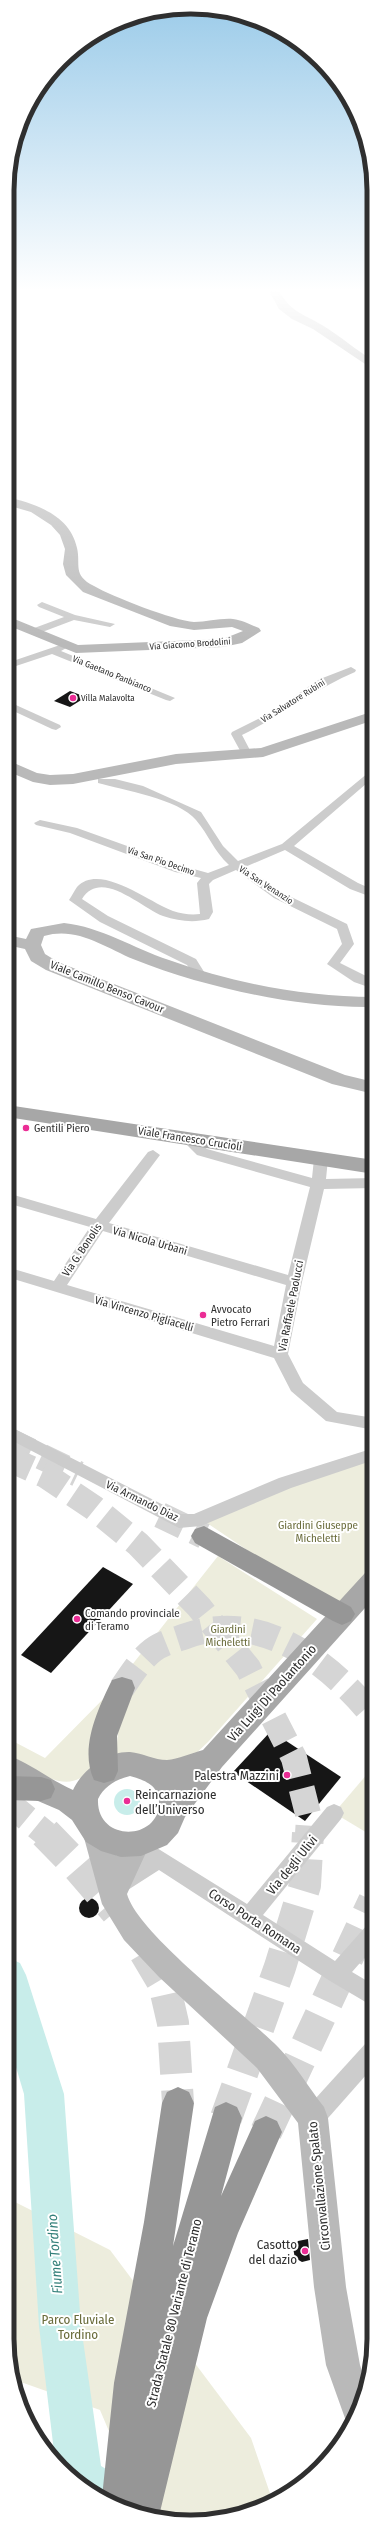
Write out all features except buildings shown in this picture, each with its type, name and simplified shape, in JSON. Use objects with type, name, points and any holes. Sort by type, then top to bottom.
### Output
[{"type":"highway","points":[[204,1536],[342,1614]]},
{"type":"highway","points":[[93,1801],[103,1736],[122,1688]]},
{"type":"highway","points":[[14,1789],[46,1791]]},
{"type":"highway","points":[[142,2508],[152,2391],[161,2222],[178,2102]]},
{"type":"highway","name":"Strada Statale 80 Variante di Teramo","points":[[130,2504],[152,2391],[180,2283],[226,2118]]},
{"type":"highway","points":[[120,2501],[152,2391],[190,2318],[223,2229],[266,2132]]},
{"type":"main road","name":"Via Giacomo Brodolini","points":[[14,503],[35,509],[59,526],[66,534],[71,549],[70,564],[73,575],[88,589],[175,623],[194,626],[233,623],[254,631],[237,640],[224,643],[114,649],[76,649],[14,623]]},
{"type":"main road","points":[[14,768],[33,777],[61,780],[176,759],[247,754],[283,747],[367,717]]},
{"type":"main road","points":[[14,941],[32,945],[37,932],[47,928],[73,928],[91,933],[140,955],[200,976],[284,994],[367,1001]]},
{"type":"main road","name":"Viale Camillo Benso Cavour","points":[[32,945],[37,957],[52,966],[339,1080],[367,1086]]},
{"type":"main road","name":"Viale Francesco Crucioli","points":[[14,1112],[367,1166]]},
{"type":"main road","name":"Via Luigi Di Paolantonio","points":[[174,1810],[212,1759],[367,1587]]},
{"type":"main road","points":[[155,1771],[168,1772],[212,1759]]},
{"type":"main road","points":[[93,1801],[116,1766],[130,1764],[143,1766],[155,1771],[163,1777],[173,1792],[174,1810],[165,1829],[147,1841],[147,1851],[114,1892]]},
{"type":"main road","points":[[14,1771],[46,1791],[69,1801],[93,1801]]},
{"type":"main road","points":[[93,1801],[115,1843],[147,1851]]},
{"type":"main road","name":"Circonvallazione Spalato","points":[[93,1801],[116,1904],[144,1943],[268,2058],[313,2118],[330,2287],[343,2365],[356,2402]]},
{"type":"street","points":[[42,605],[73,617],[110,624]]},
{"type":"street","points":[[33,632],[73,617]]},
{"type":"street","name":"Via Gaetano Panbianco","points":[[14,664],[68,646]]},
{"type":"street","name":"Via Gaetano Panbianco","points":[[54,651],[170,698]]},
{"type":"street","name":"Via Salvatore Rubini","points":[[247,754],[236,734],[272,716],[324,681],[351,670]]},
{"type":"street","points":[[14,707],[56,727]]},
{"type":"street","name":"Via San Pio Decimo","points":[[40,823],[73,830],[209,877],[286,846],[367,777]]},
{"type":"street","name":"Via San Venanzio","points":[[102,781],[118,782],[150,792],[197,814],[203,819],[220,850],[236,866],[299,906],[343,927],[348,944],[333,964],[358,979],[367,982]]},
{"type":"street","points":[[286,846],[354,886],[367,891]]},
{"type":"street","points":[[200,976],[192,962],[104,919],[75,900],[78,893],[86,887],[98,883],[116,886],[167,913],[198,918],[205,916],[207,912],[203,883],[209,877]]},
{"type":"street","points":[[188,1139],[202,1152],[318,1184],[367,1183]]},
{"type":"street","name":"Via G. Bonolis","points":[[57,1288],[99,1226],[153,1155]]},
{"type":"street","name":"Via Raffaele Paolucci","points":[[321,1159],[318,1184],[294,1282],[280,1354],[297,1386],[332,1417],[367,1423]]},
{"type":"street","name":"Via Nicola Urbani","points":[[14,1200],[294,1282]]},
{"type":"street","name":"Via Vincenzo Pigliacelli","points":[[14,1274],[280,1354]]},
{"type":"street","name":"Via Armando Diaz","points":[[14,1436],[162,1513],[187,1522],[195,1521],[285,1483],[367,1456]]},
{"type":"street","name":"Via degli Ulivi","points":[[249,1917],[334,1813]]},
{"type":"street","name":"Corso Porta Romana","points":[[147,1851],[367,1993]]},
{"type":"street","points":[[337,1974],[367,1940]]},
{"type":"street","points":[[313,2118],[367,2058]]},
{"type":"green space","name":"Giardini Giuseppe Micheletti","points":[[367,1457],[367,1587],[342,1614],[201,1519]]},
{"type":"green space","name":"Giardini Micheletti","points":[[218,1556],[317,1619],[208,1742],[190,1759],[172,1764],[116,1754],[118,1732],[87,1772],[78,1779],[68,1782],[57,1781],[46,1777],[14,1758],[14,1742],[45,1758],[113,1689]]},
{"type":"green space","points":[[367,1774],[367,1833],[334,1813]]},
{"type":"green space","name":"Parco Fluviale Tordino","points":[[14,2198],[15,2202],[110,2250],[251,2438],[271,2496],[247,2506],[225,2512],[202,2515],[179,2515],[156,2512],[141,2508],[100,2410],[19,2382],[14,2350]]},
{"type":"water","points":[[127,1789],[136,1793],[140,1802],[136,1811],[127,1815],[118,1811],[114,1802],[118,1793]]},
{"type":"waterway","name":"Fiume Tordino","points":[[14,1998],[44,2094],[60,2326],[80,2476]]},
{"type":"tunnel","points":[[14,1443],[78,1474]]},
{"type":"tunnel","points":[[14,1461],[45,1475],[94,1508],[138,1544],[199,1607],[217,1629]]},
{"type":"tunnel","points":[[160,1515],[204,1536]]},
{"type":"tunnel","points":[[122,1688],[144,1658],[160,1645],[186,1636],[217,1629]]},
{"type":"tunnel","points":[[217,1629],[241,1630],[267,1635],[291,1646],[315,1660],[336,1677],[367,1709]]},
{"type":"tunnel","points":[[217,1629],[248,1668],[294,1758],[309,1818],[308,1834]]},
{"type":"tunnel","points":[[14,1808],[46,1834]]},
{"type":"tunnel","points":[[226,2118],[280,1967],[305,1885],[308,1833]]},
{"type":"tunnel","points":[[46,1834],[78,1867],[116,1911]]},
{"type":"tunnel","points":[[266,2132],[367,1916]]},
{"type":"tunnel","points":[[145,1952],[164,1984],[173,2023],[178,2103]]},
{"type":"place","name":"Villa Malavolta","points":[[73,698]]},
{"type":"place","name":"Gentili Piero","points":[[26,1128]]},
{"type":"place","name":"Avvocato Pietro Ferrari","points":[[203,1315]]},
{"type":"place","name":"Comando provinciale di Teramo","points":[[77,1619]]},
{"type":"place","name":"Palestra Mazzini","points":[[287,1775]]},
{"type":"place","name":"Reincarnazione dell’Universo","points":[[127,1801]]},
{"type":"place","name":"Casotto del dazio","points":[[305,2251]]}]
